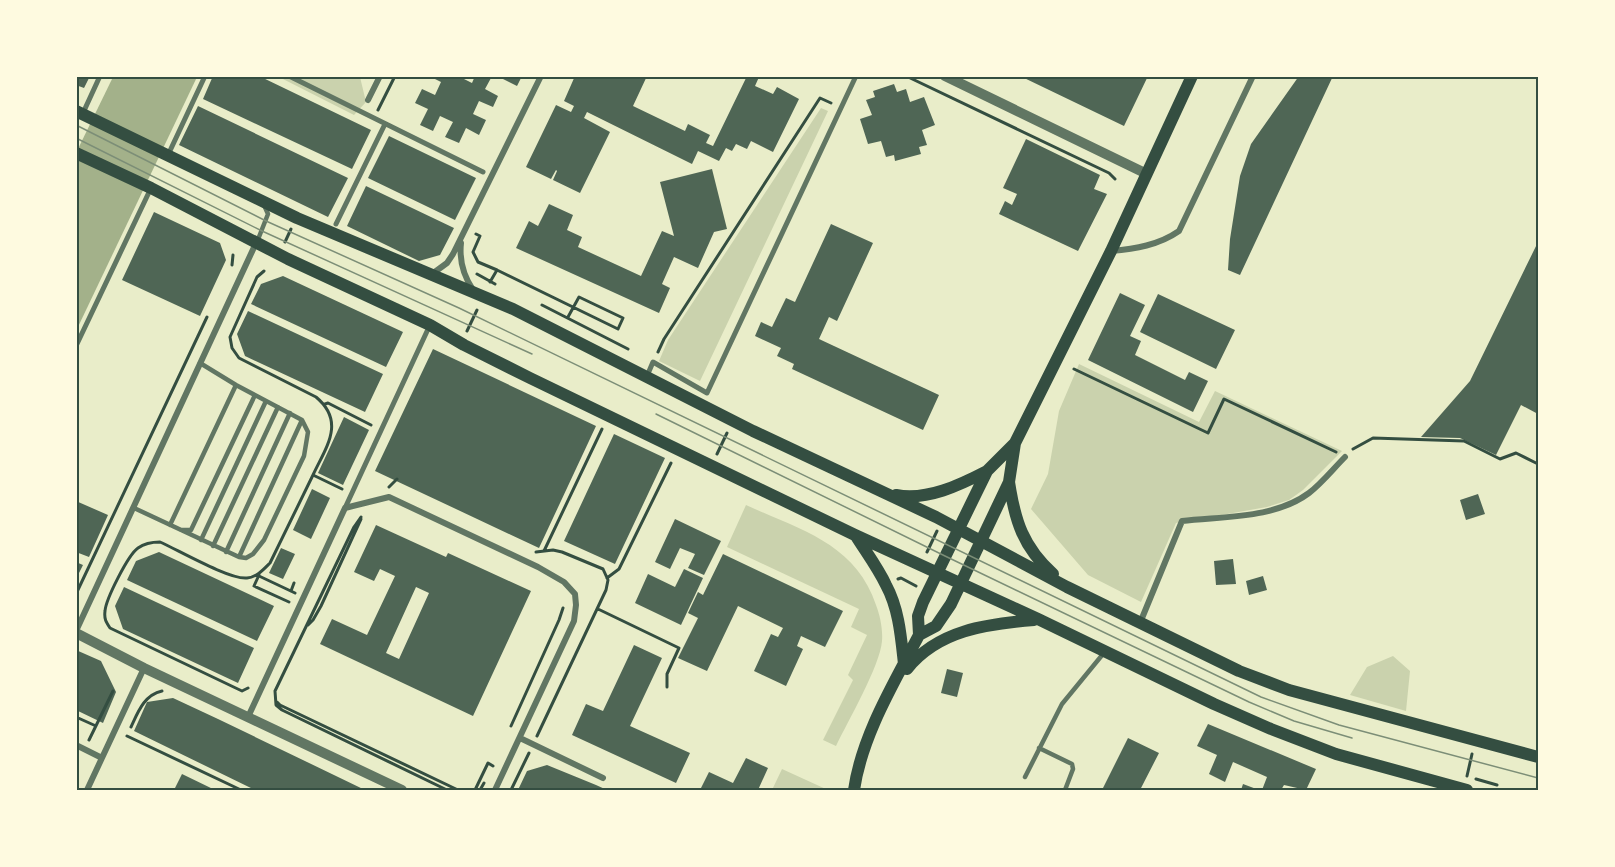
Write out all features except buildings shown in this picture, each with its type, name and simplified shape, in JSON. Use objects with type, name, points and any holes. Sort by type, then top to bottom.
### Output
[{"type":"main road","points":[[1067,587],[1038,561],[1023,537],[1013,512],[1009,482],[1015,443],[1111,252],[1192,76]]},
{"type":"main road","points":[[82,114],[297,218],[476,293],[647,376],[753,431],[942,520],[1067,587],[1239,671],[1289,690],[1539,757]]},
{"type":"main road","points":[[76,153],[149,187],[256,243],[430,325],[522,375],[1214,704],[1281,733],[1362,762],[1467,790]]},
{"type":"main road","points":[[880,491],[909,497],[963,484],[987,471],[1015,443]]},
{"type":"main road","points":[[854,790],[866,747],[919,634],[918,616],[987,471]]},
{"type":"main road","points":[[919,634],[936,626],[945,614],[1009,482]]},
{"type":"main road","points":[[855,535],[891,596],[900,634],[904,665]]},
{"type":"main road","points":[[894,684],[914,659],[933,644],[974,628],[1038,619]]},
{"type":"street","points":[[82,114],[100,76]]},
{"type":"street","points":[[167,154],[205,76]]},
{"type":"street","points":[[289,76],[483,172]]},
{"type":"street","points":[[368,99],[380,76]]},
{"type":"street","points":[[430,274],[447,263],[462,237],[541,76]]},
{"type":"street","points":[[647,376],[653,362],[707,393],[856,76]]},
{"type":"street","points":[[945,76],[1147,174]]},
{"type":"street","points":[[1111,252],[1165,241],[1179,231],[1253,76]]},
{"type":"street","points":[[336,224],[386,124]]},
{"type":"street","points":[[76,345],[149,187]]},
{"type":"street","points":[[462,237],[461,266],[466,279],[476,293]]},
{"type":"street","points":[[256,243],[76,632],[144,668],[402,790]]},
{"type":"street","points":[[248,717],[430,325]]},
{"type":"street","points":[[1139,623],[1182,521],[1268,512],[1289,505],[1309,493],[1345,457]]},
{"type":"street","points":[[345,508],[389,497],[538,567],[564,582],[575,594],[574,621],[495,790]]},
{"type":"street","points":[[87,790],[144,668]]},
{"type":"street","points":[[519,738],[603,778]]},
{"type":"street","points":[[76,745],[102,758]]},
{"type":"lane","points":[[256,243],[268,214],[265,206],[258,199]]},
{"type":"lane","points":[[134,508],[226,552],[246,558],[260,547],[304,456],[308,432],[302,420],[200,363]]},
{"type":"lane","points":[[170,525],[236,385]]},
{"type":"lane","points":[[178,530],[191,530],[255,395]]},
{"type":"lane","points":[[201,540],[266,401]]},
{"type":"lane","points":[[213,546],[278,407]]},
{"type":"lane","points":[[226,552],[290,413]]},
{"type":"lane","points":[[238,557],[302,420]]},
{"type":"lane","points":[[1025,777],[1062,704],[1105,652]]},
{"type":"lane","points":[[1039,748],[1072,764],[1073,770],[1065,790]]},
{"type":"path","points":[[374,119],[395,76]]},
{"type":"path","points":[[906,76],[1109,173],[1114,179]]},
{"type":"path","points":[[653,362],[664,339],[820,98],[841,107]]},
{"type":"path","points":[[279,254],[297,218]]},
{"type":"path","points":[[470,256],[470,248],[476,234],[480,236],[473,252],[478,262],[496,270]]},
{"type":"path","points":[[228,274],[233,264],[233,255]]},
{"type":"path","points":[[264,270],[257,277],[230,337],[232,348],[239,358],[316,397],[325,404],[333,424],[331,437],[313,475],[270,563],[259,575],[254,586],[291,603]]},
{"type":"path","points":[[475,272],[482,278],[504,288]]},
{"type":"path","points":[[568,318],[579,297]]},
{"type":"path","points":[[536,303],[628,349]]},
{"type":"path","points":[[76,594],[209,313]]},
{"type":"path","points":[[1074,369],[1208,433],[1224,399],[1345,457],[1353,449],[1373,438],[1464,441],[1500,459],[1516,453],[1539,464]]},
{"type":"path","points":[[325,404],[328,403],[381,430]]},
{"type":"path","points":[[544,551],[603,427]]},
{"type":"path","points":[[698,460],[704,449],[717,456],[727,433]]},
{"type":"path","points":[[607,578],[619,569],[673,459]]},
{"type":"path","points":[[313,475],[352,493]]},
{"type":"path","points":[[383,494],[397,479]]},
{"type":"path","points":[[384,487],[394,487]]},
{"type":"path","points":[[367,513],[354,527],[289,659],[275,691],[276,705],[282,710],[447,790]]},
{"type":"path","points":[[362,518],[313,620],[301,632],[273,689],[273,698],[280,705],[455,790]]},
{"type":"path","points":[[911,584],[942,520]]},
{"type":"path","points":[[253,679],[248,689],[242,691],[142,644],[110,628],[105,620],[105,608],[129,556],[149,542],[160,542],[232,576],[250,578],[259,575],[291,591],[294,583]]},
{"type":"path","points":[[511,790],[598,609],[606,590],[607,578],[603,569],[562,552],[553,550],[538,553],[528,548]]},
{"type":"path","points":[[286,612],[300,582]]},
{"type":"path","points":[[510,726],[559,620],[564,603]]},
{"type":"path","points":[[598,609],[679,648],[667,674],[667,687]]},
{"type":"path","points":[[84,749],[113,691]]},
{"type":"path","points":[[76,717],[96,726]]},
{"type":"path","points":[[127,736],[241,790]]},
{"type":"path","points":[[1473,752],[1467,776],[1497,785]]},
{"type":"path","points":[[475,790],[488,763],[493,766],[480,790]]},
{"type":"shaded area","points":[[113,77],[197,77],[77,329],[76,153]]},
{"type":"shaded area","points":[[279,77],[360,77],[366,102],[354,115]]},
{"type":"shaded area","points":[[821,108],[828,111],[700,381],[659,361],[668,340]]},
{"type":"shaded area","points":[[1079,364],[1199,422],[1215,391],[1342,451],[1303,490],[1289,500],[1267,507],[1176,523],[1141,602],[1088,575],[1031,509],[1048,474],[1059,411]]},
{"type":"shaded area","points":[[746,505],[805,531],[840,553],[867,584],[876,605],[882,632],[880,652],[870,679],[836,746],[823,740],[853,680],[848,675],[867,635],[851,627],[859,609],[727,547]]},
{"type":"shaded area","points":[[1393,656],[1410,671],[1406,711],[1350,695],[1367,667]]},
{"type":"shaded area","points":[[782,769],[828,790],[772,790]]},
{"type":"tram line","points":[[76,125],[266,221],[459,308],[1261,697],[1339,725],[1538,778]]},
{"type":"tram line","points":[[76,138],[262,231],[532,354]]},
{"type":"tram line","points":[[656,414],[1249,702],[1294,721],[1352,738]]}]
